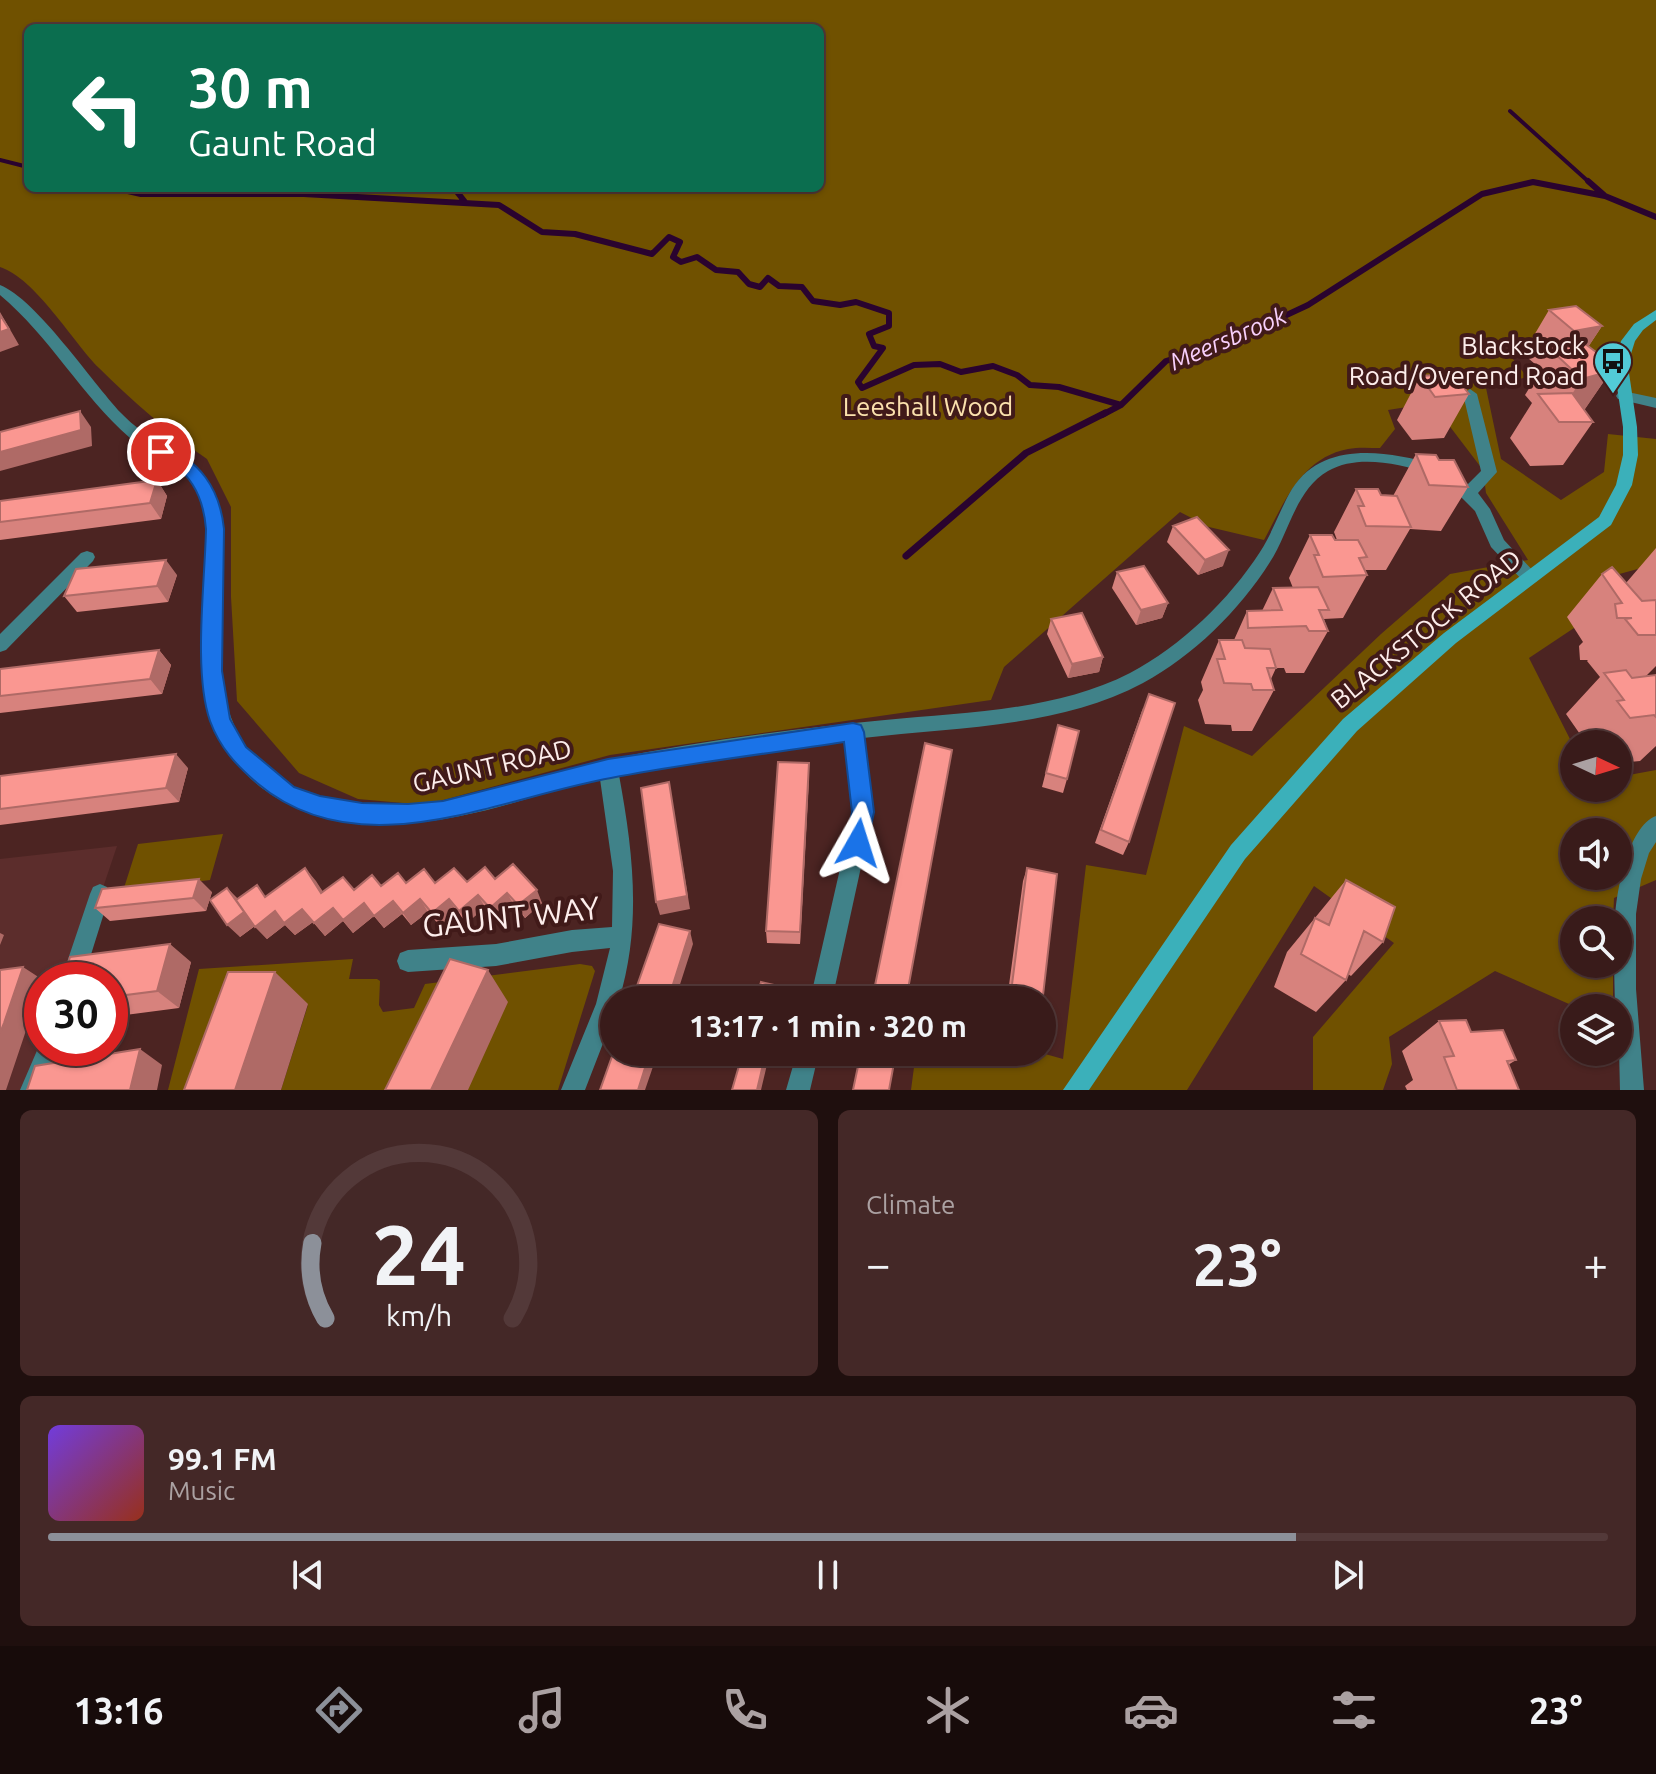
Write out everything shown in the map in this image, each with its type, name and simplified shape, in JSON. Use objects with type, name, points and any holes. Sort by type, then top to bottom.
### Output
[{"type":"street","name":"GAUNT ROAD","points":[[0,289],[19,303],[90,391],[138,439],[180,461],[206,490],[213,508],[215,529],[212,609],[216,705],[226,736],[238,754],[287,794],[320,806],[362,813],[443,811],[608,768],[853,732],[994,716],[1045,707],[1133,679],[1167,658],[1226,605],[1262,563],[1304,482],[1336,462],[1357,457],[1402,460],[1449,477],[1469,493],[1482,509],[1497,543],[1530,578]]},
{"type":"street","name":"BLACKSTOCK ROAD","points":[[1075,1090],[1238,852],[1340,737],[1450,638],[1599,526],[1615,507],[1629,470],[1631,443],[1623,396],[1623,351],[1637,328],[1656,314]]},
{"type":"street","points":[[1469,493],[1489,472],[1470,394]]},
{"type":"street","points":[[1623,396],[1656,403]]},
{"type":"street","points":[[0,645],[87,557]]},
{"type":"street","points":[[824,986],[863,812],[853,732]]},
{"type":"street","name":"GAUNT WAY","points":[[573,1090],[616,974],[622,937],[624,847],[608,768]]},
{"type":"street","points":[[1632,1090],[1624,916],[1632,864],[1656,825]]},
{"type":"street","points":[[78,962],[100,894]]},
{"type":"street","name":"GAUNT WAY","points":[[408,961],[496,955],[572,941],[622,937]]},
{"type":"street","points":[[32,1090],[41,1066]]},
{"type":"street","points":[[798,1090],[804,1066]]},
{"type":"shaded area","points":[[117,846],[78,962],[24,962],[24,1066],[38,1066],[32,1090],[0,1090],[0,859]]},
{"type":"green space","name":"Leeshall Wood","points":[[0,0],[1656,0],[1656,402],[1622,396],[1597,367],[1543,336],[1502,345],[1527,377],[1486,388],[1501,459],[1561,500],[1604,472],[1608,434],[1656,439],[1656,564],[1601,579],[1613,602],[1529,658],[1565,730],[1560,730],[1560,802],[1632,802],[1632,774],[1656,770],[1656,880],[1614,898],[1614,906],[1560,906],[1560,978],[1613,978],[1613,994],[1560,994],[1560,1000],[1495,971],[1389,1037],[1392,1064],[1383,1090],[1313,1090],[1313,1037],[1394,943],[1314,886],[1187,1090],[911,1090],[914,1066],[1056,1066],[1056,1057],[1063,1059],[1086,865],[1146,875],[1184,726],[1252,756],[1381,634],[1450,574],[1528,560],[1486,493],[1483,470],[1432,403],[1388,410],[1395,429],[1380,448],[1348,449],[1318,462],[1287,497],[1264,540],[1209,527],[1180,512],[1004,667],[991,700],[610,755],[425,805],[358,799],[299,773],[237,701],[231,597],[231,507],[207,459],[165,427],[99,368],[27,284],[0,267]]},
{"type":"green space","points":[[223,834],[210,880],[123,891],[138,844]]},
{"type":"green space","points":[[353,959],[349,979],[380,981],[379,1005],[383,1012],[414,1008],[425,984],[580,964],[592,966],[595,971],[558,1090],[281,1090],[308,1005],[234,1090],[168,1090],[199,969]]},
{"type":"building","points":[[1576,306],[1602,326],[1574,331],[1549,310]]},
{"type":"building","points":[[0,315],[9,329],[0,332]]},
{"type":"building","points":[[1584,343],[1604,358],[1597,360],[1611,371],[1582,379],[1552,351]]},
{"type":"building","points":[[1453,374],[1469,394],[1435,397],[1420,376]]},
{"type":"building","points":[[1572,393],[1593,422],[1559,422],[1538,394]]},
{"type":"building","points":[[80,411],[81,430],[0,452],[0,432]]},
{"type":"building","points":[[1416,454],[1454,460],[1468,487],[1429,485]]},
{"type":"building","points":[[157,480],[150,503],[0,522],[0,501]]},
{"type":"building","points":[[1356,489],[1378,489],[1381,495],[1397,496],[1411,527],[1366,526],[1358,506],[1364,506]]},
{"type":"building","points":[[1197,517],[1229,550],[1205,560],[1173,526]]},
{"type":"building","points":[[1310,535],[1358,540],[1367,557],[1359,558],[1367,575],[1323,577],[1314,555],[1319,555]]},
{"type":"building","points":[[166,560],[157,586],[64,596],[76,569]]},
{"type":"building","points":[[1144,566],[1168,603],[1141,610],[1117,572]]},
{"type":"building","points":[[1612,567],[1642,601],[1656,600],[1656,635],[1638,635],[1625,619],[1632,618],[1617,618],[1615,604],[1622,603],[1602,574]]},
{"type":"building","points":[[1318,587],[1329,610],[1319,610],[1328,631],[1309,631],[1306,626],[1248,628],[1247,611],[1282,610],[1273,588]]},
{"type":"building","points":[[1082,613],[1103,657],[1072,664],[1051,619]]},
{"type":"building","points":[[1219,640],[1242,640],[1245,648],[1270,649],[1276,668],[1267,668],[1274,690],[1253,690],[1251,684],[1224,683],[1217,659],[1225,659]]},
{"type":"building","points":[[159,650],[150,679],[0,696],[0,669]]},
{"type":"building","points":[[1626,670],[1632,678],[1656,675],[1656,717],[1630,718],[1617,701],[1624,700],[1604,673]]},
{"type":"building","points":[[1149,694],[1175,703],[1129,842],[1101,830]]},
{"type":"building","points":[[1058,725],[1079,731],[1067,779],[1046,773]]},
{"type":"building","points":[[925,743],[952,750],[909,986],[875,986]]},
{"type":"building","points":[[176,754],[166,788],[0,809],[0,776]]},
{"type":"building","points":[[778,762],[809,763],[800,932],[766,931]]},
{"type":"building","points":[[669,782],[687,896],[656,902],[641,788]]},
{"type":"building","points":[[513,864],[537,890],[518,905],[507,893],[490,908],[478,895],[459,911],[449,899],[432,913],[420,899],[403,913],[393,901],[374,916],[364,903],[343,920],[333,908],[314,923],[302,909],[284,923],[275,911],[255,927],[236,900],[257,885],[265,897],[305,868],[321,893],[343,877],[354,890],[372,875],[381,886],[398,873],[406,883],[424,869],[435,883],[454,868],[467,882],[485,867],[495,879]]},
{"type":"building","points":[[1027,868],[1057,874],[1044,986],[1012,986]]},
{"type":"building","points":[[199,879],[193,898],[95,908],[102,889]]},
{"type":"building","points":[[1346,880],[1395,907],[1383,942],[1364,931],[1346,980],[1301,954],[1315,918],[1329,925]]},
{"type":"building","points":[[227,888],[244,912],[227,925],[210,900]]},
{"type":"building","points":[[659,924],[690,931],[672,986],[637,986]]},
{"type":"building","points":[[170,944],[157,991],[128,995],[128,962],[68,962],[70,957]]},
{"type":"building","points":[[450,959],[488,970],[431,1090],[385,1090]]},
{"type":"building","points":[[23,967],[4,1023],[0,1033],[0,970]]},
{"type":"building","points":[[228,972],[275,972],[235,1090],[184,1090]]},
{"type":"building","points":[[1466,1020],[1471,1032],[1503,1030],[1516,1060],[1507,1061],[1519,1090],[1457,1090],[1444,1057],[1454,1056],[1439,1021]]},
{"type":"building","points":[[140,1049],[130,1090],[27,1090],[35,1066],[128,1066],[128,1051]]},
{"type":"building","points":[[609,1066],[646,1066],[638,1090],[600,1090]]},
{"type":"building","points":[[739,1066],[763,1066],[757,1090],[732,1090]]},
{"type":"building","points":[[858,1066],[893,1066],[889,1090],[853,1090]]},
{"type":"waterway","points":[[1510,111],[1590,183]]},
{"type":"waterway","name":"Meersbrook","points":[[0,160],[24,166]]},
{"type":"waterway","points":[[1588,181],[1604,195]]},
{"type":"waterway","name":"Meersbrook","points":[[1121,405],[1166,361],[1233,340],[1308,305],[1482,194],[1533,182],[1605,196],[1656,217]]},
{"type":"waterway","name":"Meersbrook","points":[[1530,183],[1536,183]]},
{"type":"waterway","name":"Meersbrook","points":[[132,192],[304,194],[499,205],[542,232],[575,234],[652,254],[669,237],[680,242],[673,257],[681,262],[697,257],[716,270],[738,272],[749,284],[760,287],[768,278],[779,286],[802,287],[813,301],[840,305],[856,302],[889,313],[889,326],[869,334],[874,346],[883,348],[858,382],[862,388],[914,365],[940,364],[961,372],[993,366],[1017,375],[1030,385],[1059,387],[1121,405]]},
{"type":"waterway","name":"Meersbrook","points":[[457,192],[465,202]]},
{"type":"waterway","points":[[1102,415],[1121,405]]},
{"type":"waterway","points":[[906,556],[1026,453],[1105,413]]},
{"type":"place","name":"Blackstock Road/Overend Road","points":[[1613,395]]},
{"type":"route","points":[[161,452],[189,468],[206,490],[213,508],[212,671],[220,720],[238,754],[287,794],[320,806],[362,813],[443,811],[608,768],[853,732],[863,812],[858,843]]}]
